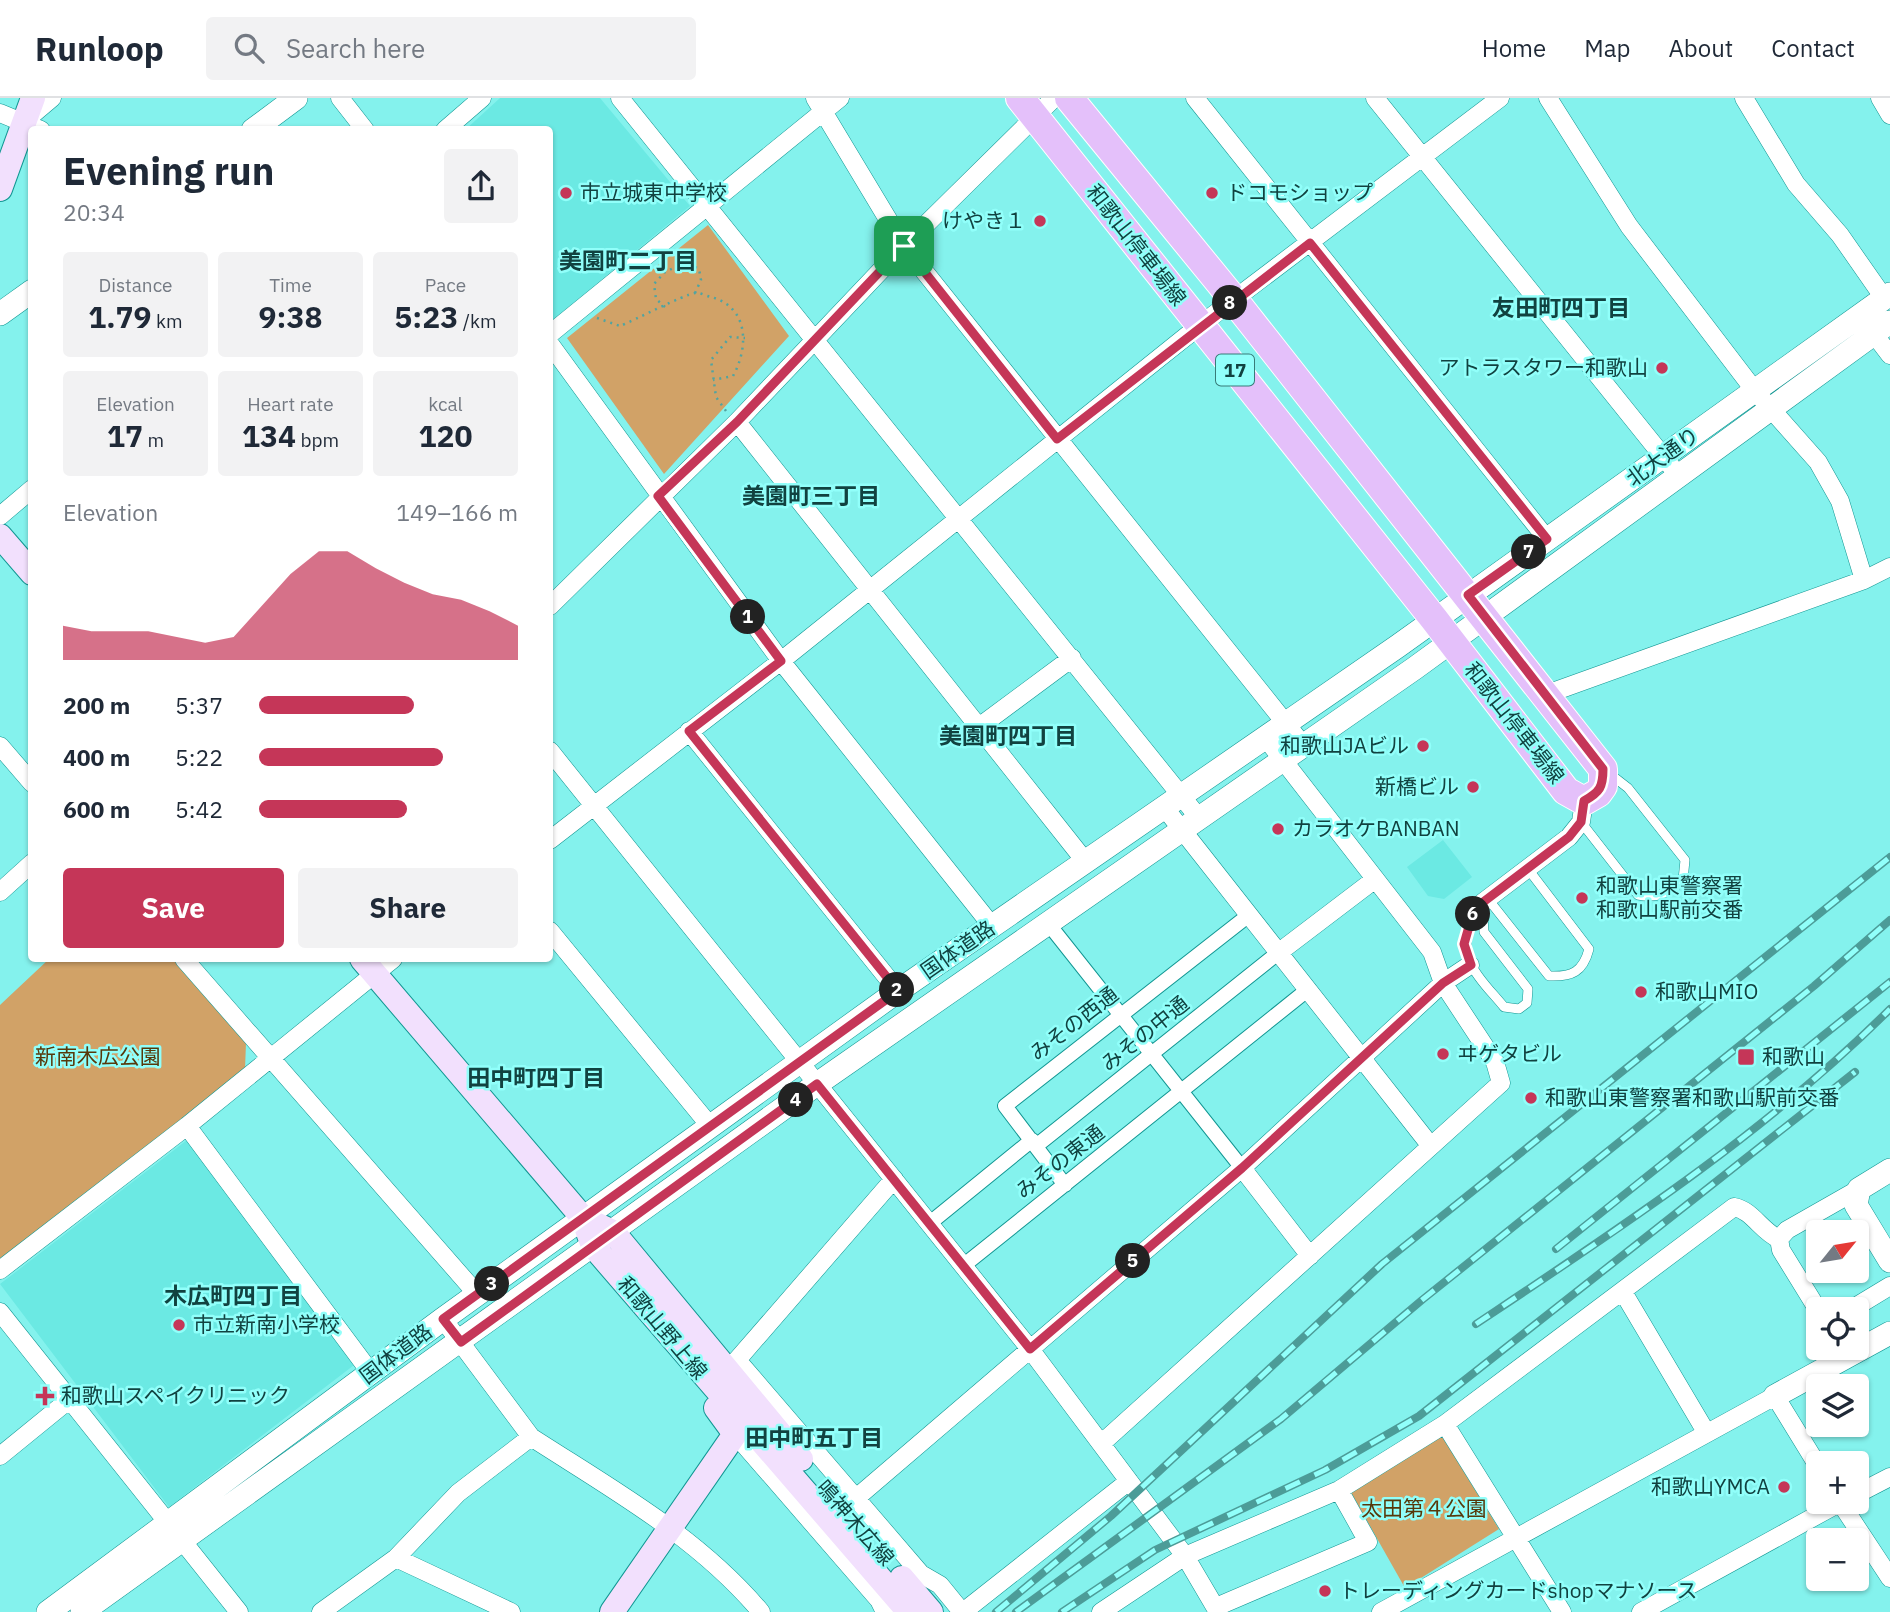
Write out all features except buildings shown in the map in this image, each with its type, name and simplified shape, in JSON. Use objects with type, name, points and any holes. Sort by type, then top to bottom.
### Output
[{"type":"main road","points":[[32,126],[33,98]]},
{"type":"main road","name":"和歌山停車場線","points":[[1036,104],[1199,326],[1443,630],[1582,811],[1603,786],[1603,769],[1547,694],[1234,300],[1069,98]]},
{"type":"main road","points":[[0,189],[28,134]]},
{"type":"main road","points":[[0,536],[28,568]]},
{"type":"main road","name":"和歌山野上線","points":[[376,964],[583,1218],[724,1369],[711,1401],[735,1434]]},
{"type":"main road","name":"鳴神木広線","points":[[724,1369],[909,1612]]},
{"type":"main road","name":"鳴神木広線","points":[[724,1369],[932,1612]]},
{"type":"main road","points":[[612,1612],[735,1434]]},
{"type":"street","points":[[0,113],[32,126],[52,98]]},
{"type":"street","points":[[258,126],[296,98]]},
{"type":"street","points":[[340,98],[362,126]]},
{"type":"street","points":[[450,126],[482,98]]},
{"type":"street","points":[[620,98],[1072,658],[1190,824],[1249,915],[1306,991],[1430,1144]]},
{"type":"street","points":[[553,332],[708,204],[820,104],[840,98]]},
{"type":"street","points":[[1195,98],[1547,539]]},
{"type":"street","points":[[1375,98],[1678,475]]},
{"type":"street","points":[[553,837],[781,661],[1199,326],[1423,159],[1500,98]]},
{"type":"street","points":[[1548,98],[1629,226],[1769,409],[1818,462],[1840,501],[1864,580]]},
{"type":"street","points":[[1744,98],[1797,184],[1887,296]]},
{"type":"street","points":[[1880,98],[1890,115]]},
{"type":"street","points":[[820,104],[904,246],[1303,745]]},
{"type":"street","points":[[553,603],[658,496],[731,416],[814,339],[1036,104]]},
{"type":"street","points":[[0,314],[28,294]]},
{"type":"street","name":"北大通り","points":[[1476,606],[1547,539],[1887,296]]},
{"type":"street","points":[[1882,328],[1890,355]]},
{"type":"street","name":"北大通り","points":[[1443,630],[1678,475],[1882,328]]},
{"type":"street","points":[[553,348],[658,496],[781,661],[992,926]]},
{"type":"street","points":[[731,416],[1085,861]]},
{"type":"street","points":[[0,516],[28,492]]},
{"type":"street","points":[[1547,694],[1864,580],[1890,567]]},
{"type":"street","name":"国体道路","points":[[82,1612],[176,1531],[371,1373],[477,1294],[802,1063],[898,991],[1285,723],[1443,630]]},
{"type":"street","name":"国体道路","points":[[48,1612],[176,1531],[461,1342],[817,1084],[1303,745],[1443,630]]},
{"type":"street","points":[[979,727],[1072,658]]},
{"type":"street","points":[[689,731],[898,991]]},
{"type":"street","points":[[1102,1443],[1430,1144],[1501,1083],[1495,1062],[1443,983],[1432,952],[1265,737]]},
{"type":"street","points":[[0,746],[28,778]]},
{"type":"street","points":[[553,755],[1030,1349],[1185,1556],[1217,1610],[1368,1542],[1339,1490]]},
{"type":"street","points":[[1485,901],[1569,837],[1582,811]]},
{"type":"street","points":[[0,892],[28,867]]},
{"type":"street","points":[[1278,954],[1374,880]]},
{"type":"street","name":"みその西通","points":[[1065,1185],[1005,1106],[1249,915]]},
{"type":"street","points":[[1047,922],[1183,1091],[1310,1256]]},
{"type":"street","points":[[553,935],[710,1127]]},
{"type":"street","name":"みその中通","points":[[930,1223],[1154,1055],[1278,954]]},
{"type":"street","points":[[187,962],[477,1294]]},
{"type":"street","points":[[0,1270],[271,1059],[376,964]]},
{"type":"street","points":[[855,1499],[1242,1168],[1443,983],[1471,965]]},
{"type":"street","name":"みその東通","points":[[963,1266],[1306,991]]},
{"type":"street","points":[[187,1126],[371,1373]]},
{"type":"street","points":[[1779,1239],[1787,1230],[1890,1170]]},
{"type":"street","points":[[894,1179],[724,1369],[855,1499],[921,1574],[940,1585],[963,1612],[1129,1481]]},
{"type":"street","points":[[1860,1189],[1856,1205],[1890,1261]]},
{"type":"street","points":[[1101,1612],[1185,1556],[1339,1490],[1445,1423],[1734,1207],[1743,1209],[1766,1234],[1779,1239]]},
{"type":"street","points":[[1779,1239],[1781,1250],[1810,1297]]},
{"type":"street","points":[[1869,1299],[1890,1286]]},
{"type":"street","points":[[1623,1292],[1706,1432]]},
{"type":"street","points":[[0,1312],[239,1612]]},
{"type":"street","points":[[443,1319],[531,1437],[671,1527],[733,1579],[761,1612]]},
{"type":"street","points":[[1381,1612],[1890,1333]]},
{"type":"street","points":[[1775,1396],[1809,1451]]},
{"type":"street","points":[[0,1456],[70,1399]]},
{"type":"street","points":[[1445,1423],[1562,1612]]},
{"type":"street","points":[[735,1434],[879,1600],[885,1612]]},
{"type":"street","points":[[321,1612],[396,1558],[458,1493],[531,1437]]},
{"type":"street","points":[[1869,1488],[1890,1477]]},
{"type":"street","points":[[1641,1612],[1818,1514]]},
{"type":"street","points":[[1848,1514],[1890,1578]]},
{"type":"street","points":[[396,1558],[510,1612]]},
{"type":"lane","points":[[1582,811],[1638,895],[1652,898],[1664,895],[1683,880],[1685,860],[1628,788],[1603,769]]},
{"type":"lane","points":[[1485,901],[1549,976],[1567,976],[1576,970],[1585,963],[1589,949],[1528,869]]},
{"type":"lane","points":[[1485,901],[1484,932],[1528,989],[1527,1003],[1519,1009],[1504,1007],[1471,965],[1464,944],[1474,909],[1485,901]]},
{"type":"path","points":[[665,307],[656,299],[654,285],[665,272],[686,262],[699,269],[701,280],[695,293]]},
{"type":"path","points":[[590,315],[620,326],[695,293],[724,300],[740,320],[745,338],[741,361],[733,376],[713,380]]},
{"type":"path","points":[[731,416],[716,397],[711,360],[719,346],[730,337],[745,338]]},
{"type":"shaded area","points":[[500,98],[600,98],[690,206],[553,320],[553,126],[469,126]]},
{"type":"shaded area","points":[[1443,840],[1472,877],[1444,899],[1428,896],[1407,867]]},
{"type":"shaded area","name":"市立新南小学校","points":[[187,1140],[358,1362],[169,1507],[0,1284]]},
{"type":"green space","points":[[708,225],[789,336],[664,474],[567,338]]},
{"type":"green space","name":"新南木広公園","points":[[46,962],[178,962],[246,1043],[245,1069],[0,1262],[0,1005]]},
{"type":"green space","name":"太田第４公園","points":[[1442,1436],[1499,1529],[1405,1588],[1349,1489]]},
{"type":"railway","points":[[996,1612],[1111,1516],[1382,1264],[1890,857]]},
{"type":"railway","points":[[1016,1612],[1281,1419],[1422,1300],[1814,986],[1890,920]]},
{"type":"railway","points":[[1556,1249],[1890,982]]},
{"type":"railway","points":[[1476,1324],[1691,1177],[1794,1097],[1890,1009]]},
{"type":"railway","points":[[1062,1612],[1155,1550],[1325,1470],[1419,1416],[1855,1072]]},
{"type":"place","name":"市立城東中学校","points":[[566,193]]},
{"type":"place","name":"ドコモショップ","points":[[1212,193]]},
{"type":"place","name":"けやき１","points":[[1040,221]]},
{"type":"place","name":"アトラスタワー和歌山","points":[[1662,368]]},
{"type":"place","name":"和歌山JAビル","points":[[1423,746]]},
{"type":"place","name":"新橋ビル","points":[[1473,787]]},
{"type":"place","name":"カラオケBANBAN","points":[[1278,829]]},
{"type":"place","name":"和歌山東警察署 和歌山駅前交番","points":[[1582,898]]},
{"type":"place","name":"和歌山MIO","points":[[1641,992]]},
{"type":"place","name":"ヰゲタビル","points":[[1443,1054]]},
{"type":"place","name":"和歌山","points":[[1746,1057]]},
{"type":"place","name":"和歌山東警察署和歌山駅前交番","points":[[1531,1098]]},
{"type":"place","name":"市立新南小学校","points":[[179,1325]]},
{"type":"place","name":"和歌山スペイクリニック","points":[[45,1396]]},
{"type":"place","name":"和歌山YMCA","points":[[1784,1487]]},
{"type":"place","name":"トレーディングカードshopマナソース","points":[[1325,1591]]},
{"type":"district","name":"美園町二丁目","points":[[628,261]]},
{"type":"district","name":"友田町四丁目","points":[[1561,308]]},
{"type":"district","name":"美園町三丁目","points":[[811,496]]},
{"type":"district","name":"美園町四丁目","points":[[1008,736]]},
{"type":"district","name":"田中町四丁目","points":[[536,1078]]},
{"type":"district","name":"木広町四丁目","points":[[233,1296]]},
{"type":"district","name":"田中町五丁目","points":[[814,1438]]},
{"type":"route","points":[[1310,243],[1547,539],[1468,595],[1603,769],[1603,786],[1598,793],[1584,801],[1581,822],[1569,837],[1474,909],[1464,944],[1471,965],[1443,983],[1242,1168],[1030,1349],[817,1084],[461,1342],[443,1319],[802,1063],[898,991],[689,731],[781,661],[658,496],[737,422],[904,246],[1057,439],[1199,326],[1310,243]]}]
